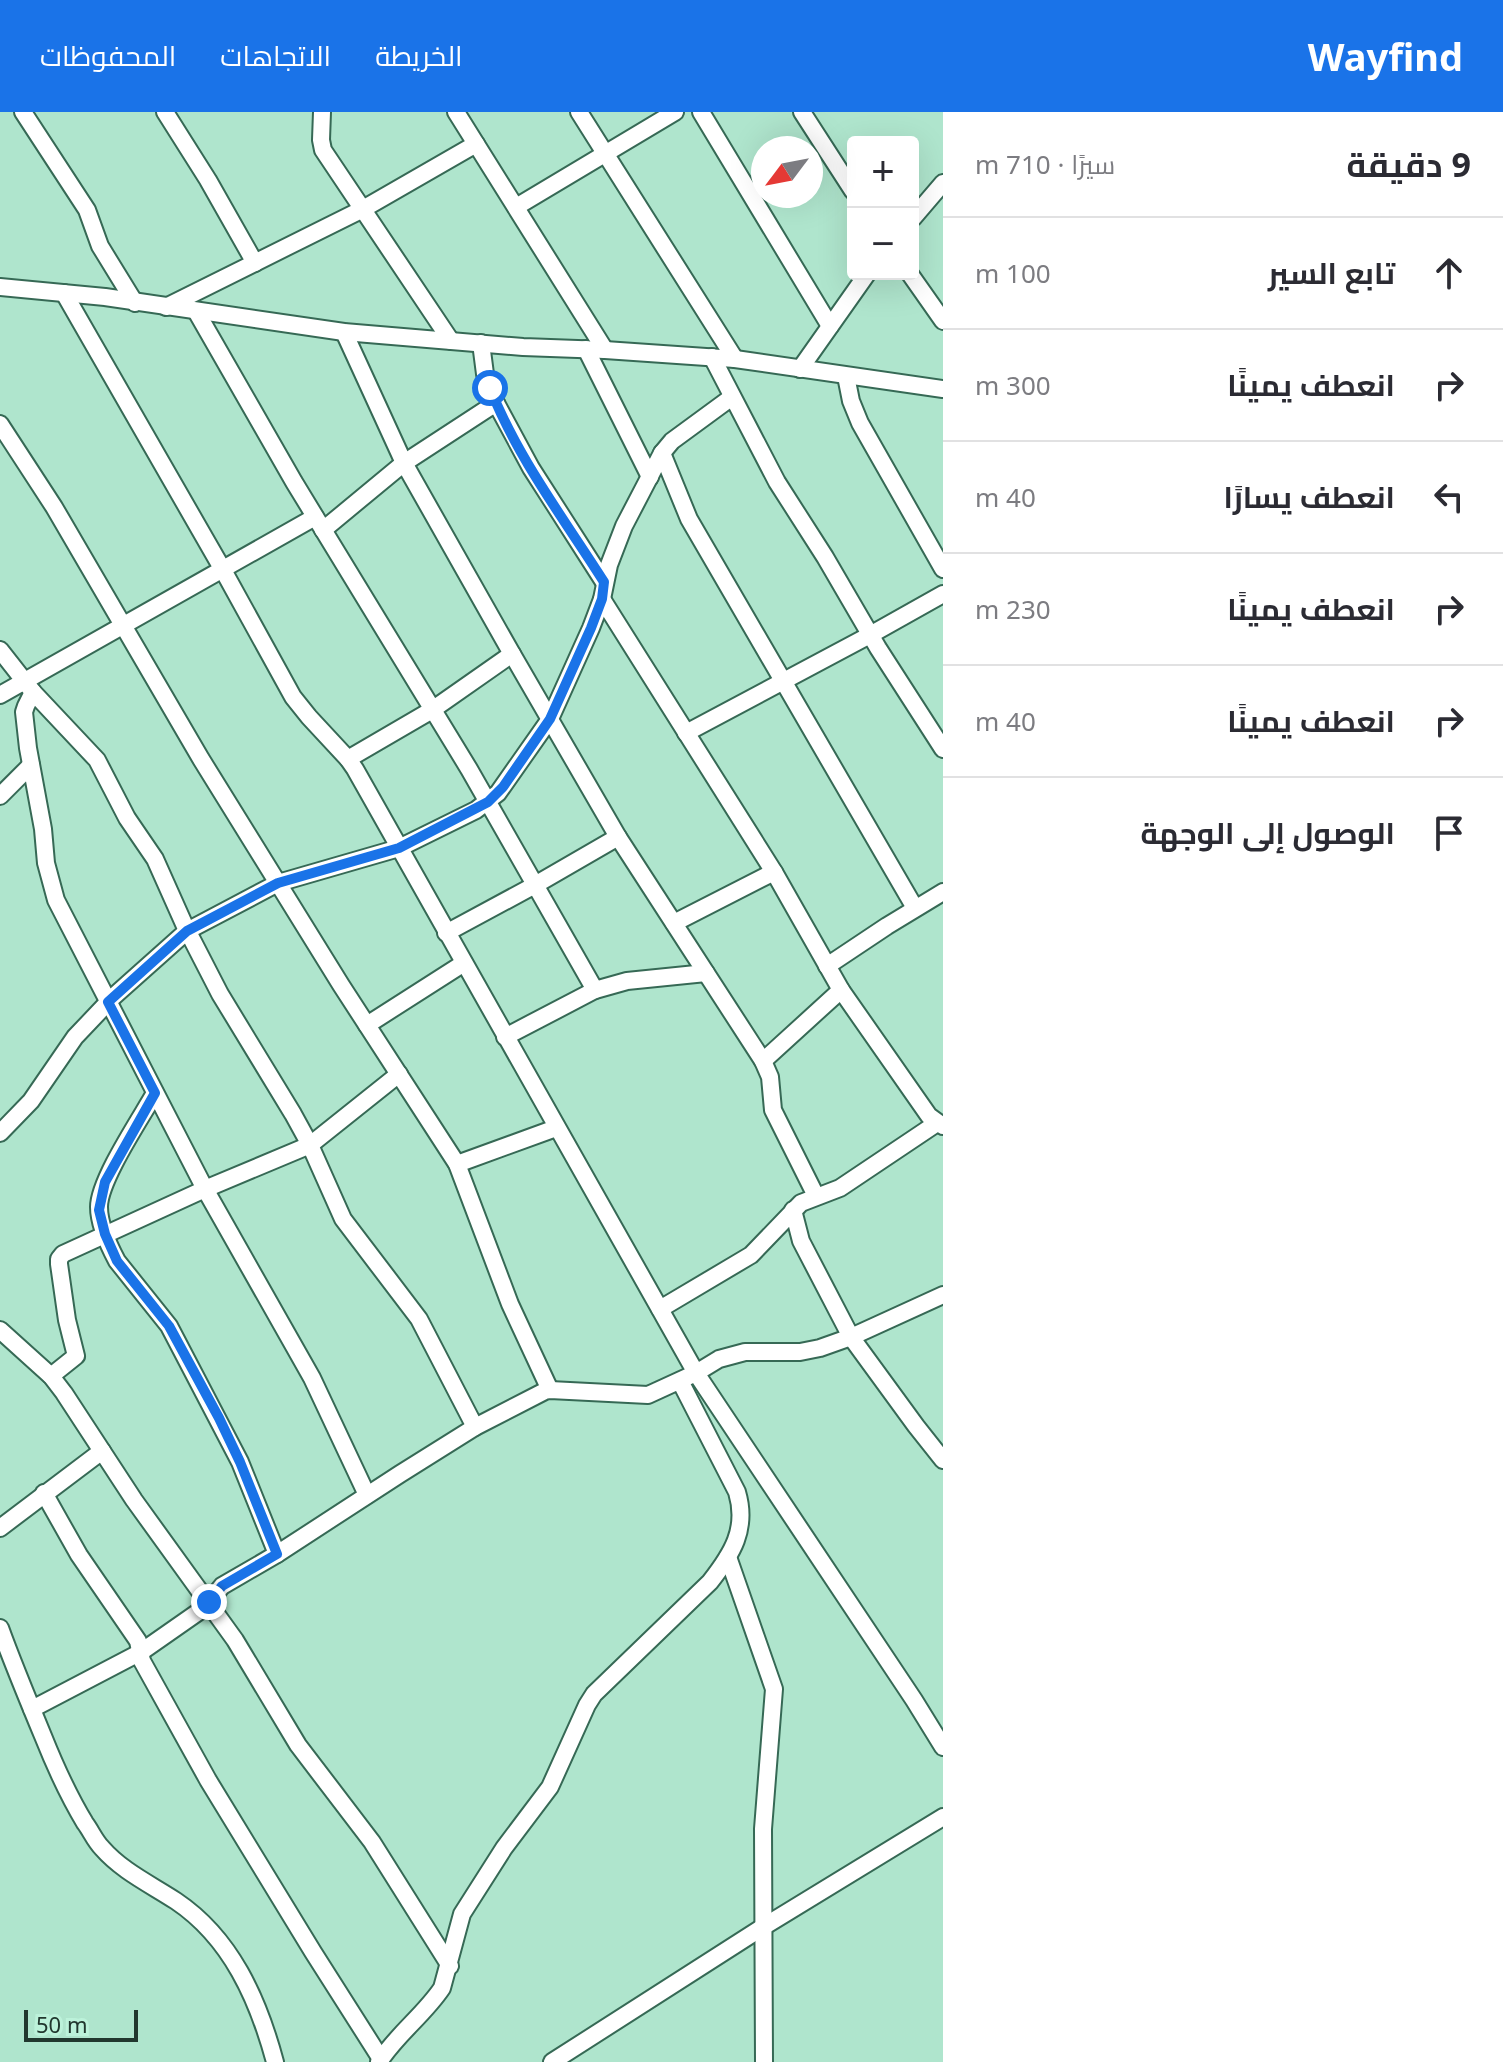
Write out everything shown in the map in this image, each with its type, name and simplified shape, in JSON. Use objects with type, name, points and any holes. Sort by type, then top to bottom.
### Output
[{"type":"street","points":[[23,112],[87,210],[100,246],[135,303]]},
{"type":"street","points":[[165,112],[255,263]]},
{"type":"street","points":[[322,112],[323,150],[451,341]]},
{"type":"street","points":[[456,112],[605,350]]},
{"type":"street","points":[[579,112],[735,359]]},
{"type":"street","points":[[516,207],[675,112]]},
{"type":"street","points":[[701,112],[830,326]]},
{"type":"street","points":[[802,112],[847,182]]},
{"type":"street","points":[[166,307],[363,209],[476,144]]},
{"type":"street","points":[[919,211],[943,183]]},
{"type":"street","points":[[800,369],[863,280]]},
{"type":"street","points":[[914,280],[943,321]]},
{"type":"street","points":[[0,286],[344,332],[523,347],[735,359],[943,389]]},
{"type":"street","points":[[64,293],[293,697],[348,759],[696,1373],[943,1747]]},
{"type":"street","points":[[196,311],[319,523],[488,802],[595,990]]},
{"type":"street","points":[[344,332],[404,463],[512,654],[618,837],[763,1061],[770,1077],[773,1110],[816,1196]]},
{"type":"street","points":[[481,343],[485,374],[496,403],[531,468],[604,582]]},
{"type":"street","points":[[586,349],[650,477]]},
{"type":"street","points":[[712,357],[777,482],[943,749]]},
{"type":"street","points":[[846,376],[860,423],[943,569]]},
{"type":"street","points":[[0,1133],[31,1101],[65,1048],[108,1002],[187,931],[278,883],[399,848],[488,802],[503,787],[550,719],[591,628],[624,526],[662,453],[672,441],[732,397]]},
{"type":"street","points":[[0,695],[28,686],[122,625],[223,570],[319,523],[496,403]]},
{"type":"street","points":[[0,424],[47,497],[201,759],[457,1164],[510,1304],[550,1390]]},
{"type":"street","points":[[662,453],[689,519],[915,908]]},
{"type":"street","points":[[686,733],[943,594]]},
{"type":"street","points":[[602,599],[774,872],[841,990],[929,1116],[940,1124],[840,1188],[801,1203],[751,1255],[660,1309]]},
{"type":"street","points":[[0,650],[70,734],[97,760],[123,813],[155,859],[187,931],[220,994],[286,1100],[343,1219],[419,1319],[475,1427]]},
{"type":"street","points":[[348,759],[432,710],[512,654]]},
{"type":"street","points":[[28,686],[24,712],[53,893],[205,1189],[312,1378],[367,1495]]},
{"type":"street","points":[[0,796],[31,765]]},
{"type":"street","points":[[446,933],[618,837]]},
{"type":"street","points":[[674,923],[774,872]]},
{"type":"street","points":[[827,966],[943,892]]},
{"type":"street","points":[[367,1025],[464,963]]},
{"type":"street","points":[[505,1037],[595,990],[627,981],[706,973]]},
{"type":"street","points":[[763,1061],[841,990]]},
{"type":"street","points":[[51,1376],[76,1356],[67,1320],[59,1259],[70,1250],[105,1234],[310,1145],[399,1074]]},
{"type":"street","points":[[155,1093],[105,1182],[99,1210],[105,1234],[117,1261],[169,1326],[219,1418],[277,1554]]},
{"type":"street","points":[[457,1164],[556,1128]]},
{"type":"street","points":[[793,1210],[801,1241],[851,1337],[943,1460]]},
{"type":"street","points":[[32,1709],[141,1652],[193,1616],[222,1586],[475,1427],[550,1390],[642,1396],[655,1394],[730,1355],[800,1352],[820,1348],[943,1295]]},
{"type":"street","points":[[0,1330],[51,1376],[134,1500],[235,1640],[298,1745],[372,1842],[450,1966]]},
{"type":"street","points":[[44,1493],[79,1555],[138,1641],[142,1661],[208,1780],[380,2060],[442,1988],[462,1914],[504,1848],[550,1787],[594,1694],[710,1582],[728,1557],[740,1527],[742,1509],[737,1492],[680,1381]]},
{"type":"street","points":[[0,1528],[102,1451]]},
{"type":"street","points":[[728,1557],[774,1689],[763,1829],[764,2062]]},
{"type":"street","points":[[0,1628],[71,1800],[100,1847],[112,1859],[204,1922],[229,1952],[246,1980],[275,2062]]},
{"type":"street","points":[[552,2062],[943,1817]]},
{"type":"route","points":[[209,1602],[222,1586],[277,1554],[219,1418],[169,1326],[117,1261],[105,1234],[99,1202],[105,1182],[155,1093],[108,1002],[187,931],[278,883],[399,848],[476,810],[503,787],[550,719],[591,628],[602,599],[604,582],[531,468],[490,388]]}]
